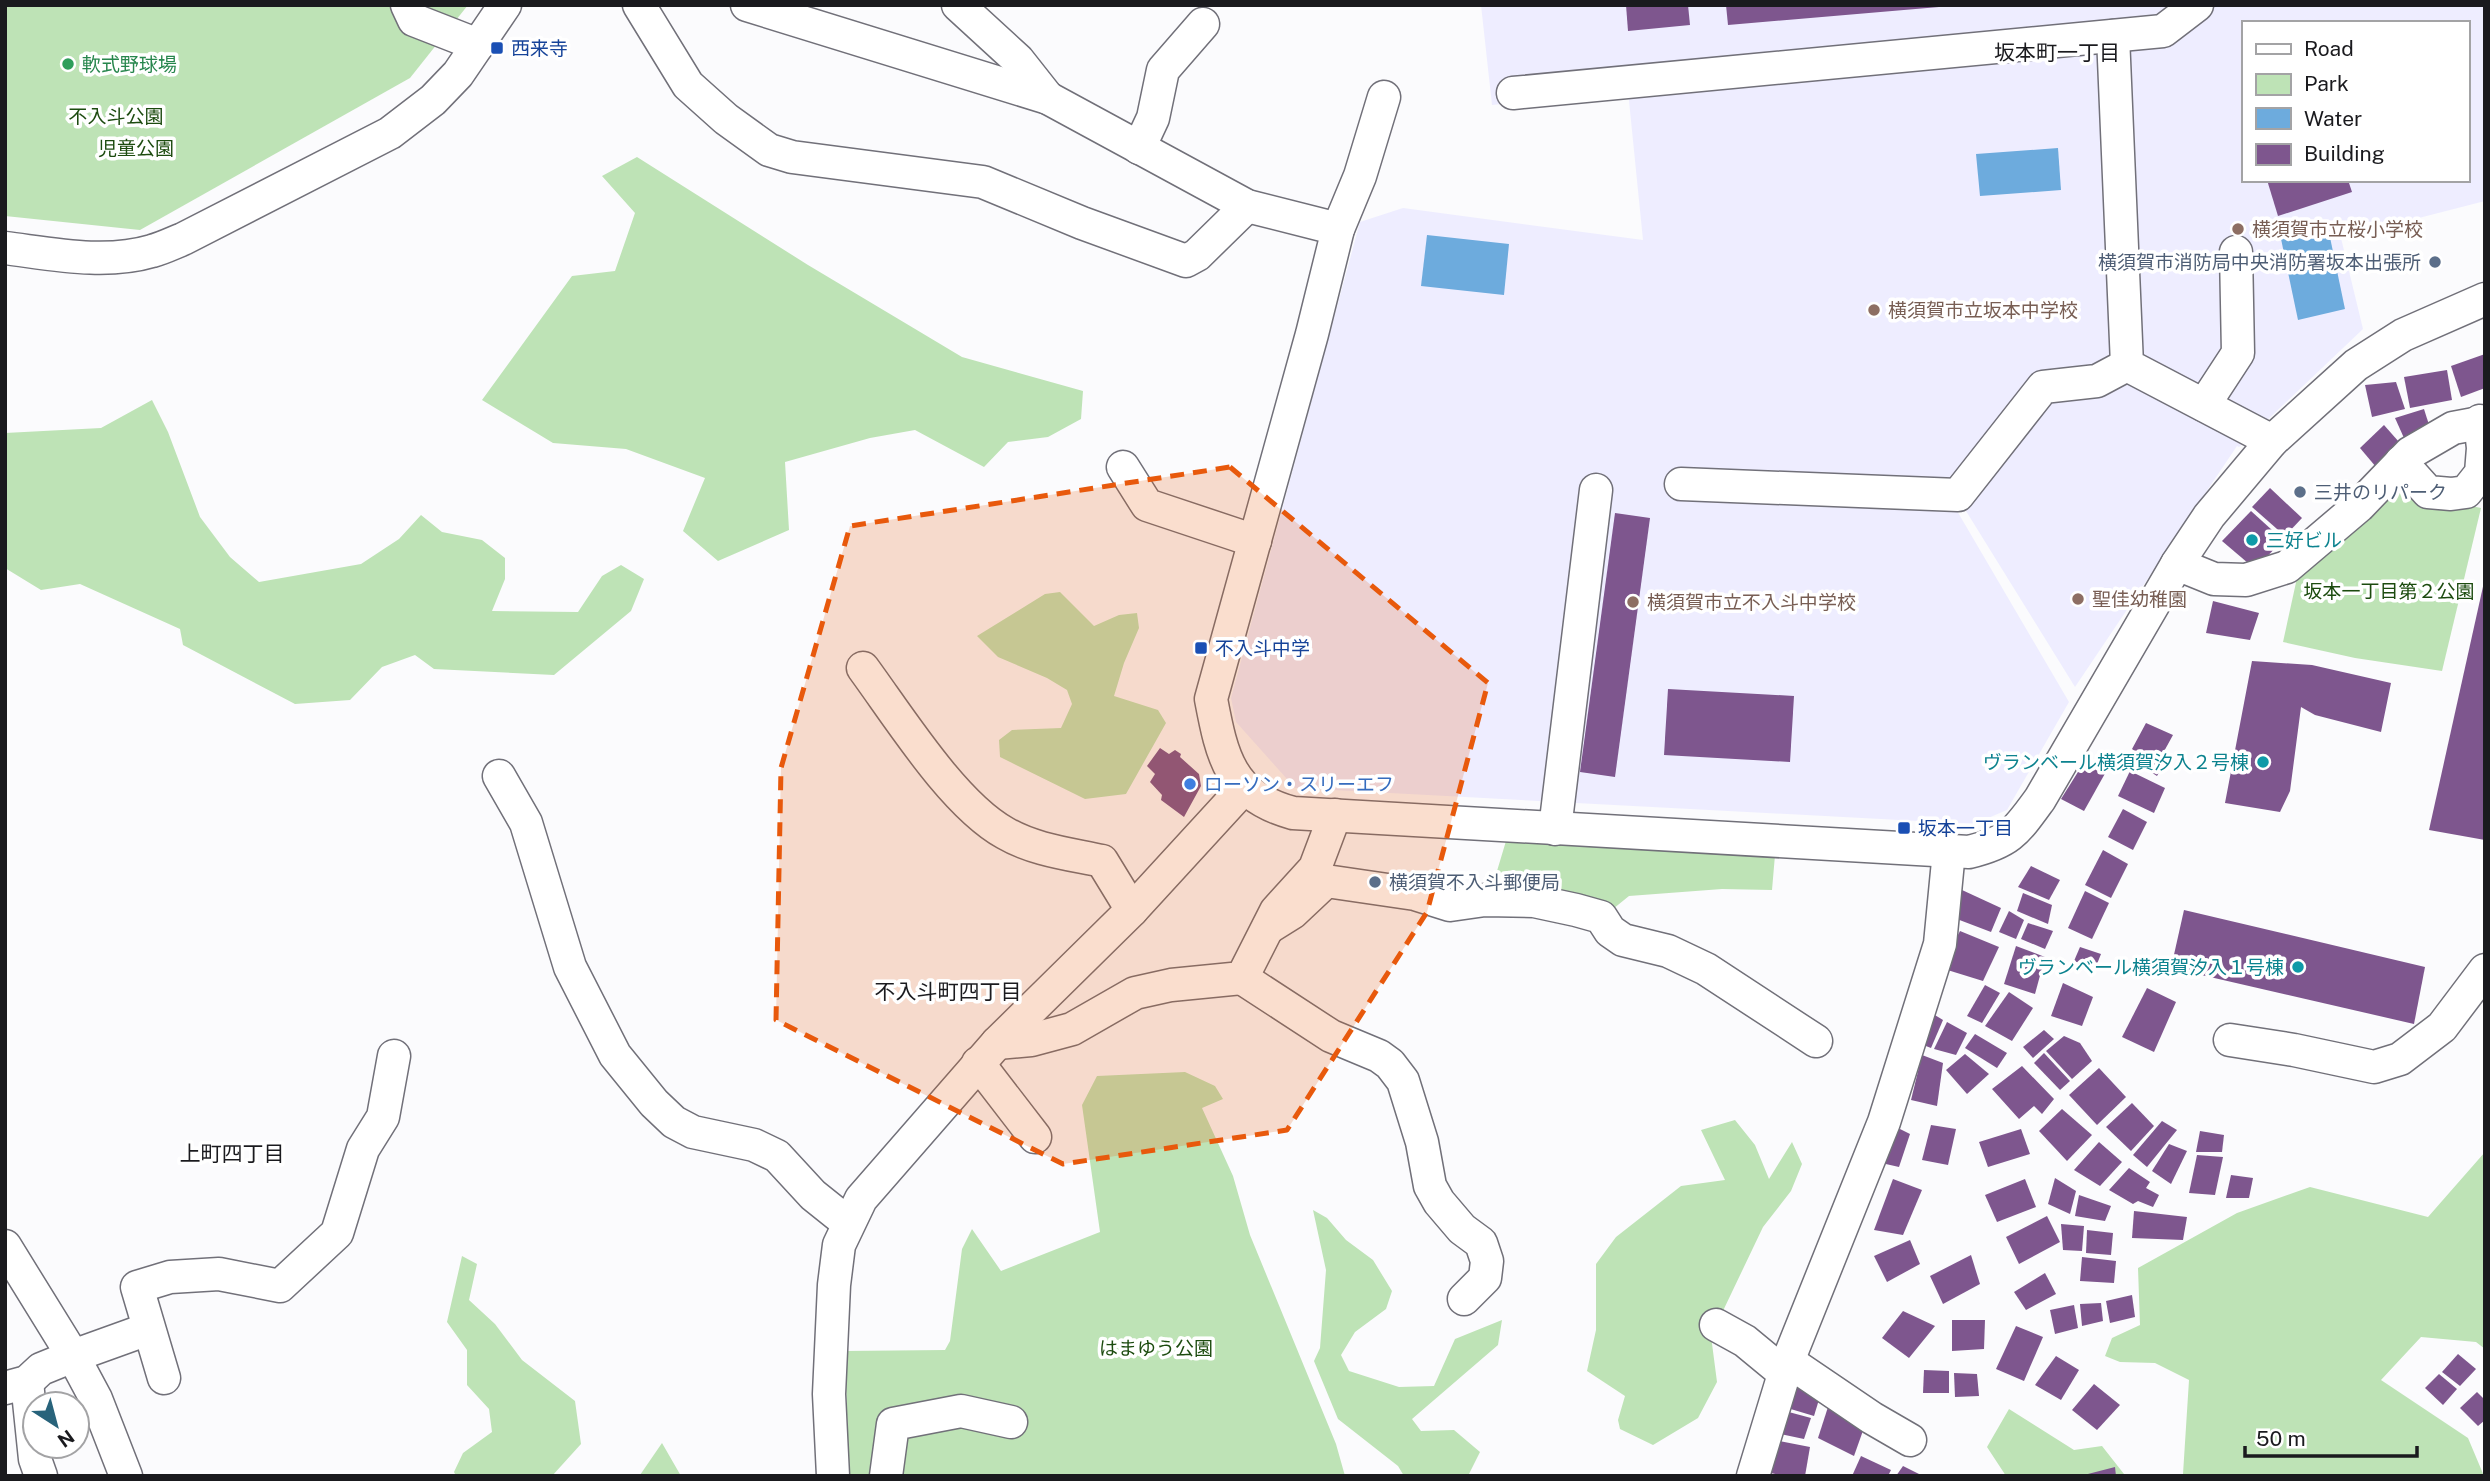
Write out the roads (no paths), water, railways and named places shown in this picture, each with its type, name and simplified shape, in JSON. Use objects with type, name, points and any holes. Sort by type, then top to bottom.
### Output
[{"type":"street","points":[[5,248],[73,257],[106,257],[153,251],[183,239],[390,133],[433,100],[458,74],[505,5]]},
{"type":"street","points":[[639,5],[688,85],[726,119],[769,150],[792,157],[983,182],[1082,223],[1186,261],[1197,255],[1247,206]]},
{"type":"street","points":[[747,5],[1048,98],[1247,206],[1338,229]]},
{"type":"street","points":[[958,5],[1018,60],[1048,98]]},
{"type":"street","points":[[1513,93],[2163,31],[2197,5]]},
{"type":"street","points":[[411,10],[478,45]]},
{"type":"street","points":[[1139,148],[1153,118],[1163,70],[1203,24]]},
{"type":"street","points":[[2113,36],[2127,365]]},
{"type":"street","points":[[1384,97],[1360,176],[1338,229],[1312,334],[1211,699],[1226,760],[1243,789],[1271,807],[1293,813],[1969,852],[1995,846],[2017,830],[2040,799],[2177,564],[2209,516],[2272,441],[2356,365],[2403,335],[2485,299]]},
{"type":"street","points":[[2204,405],[2238,353],[2236,252]]},
{"type":"street","points":[[2127,365],[2272,441]]},
{"type":"street","points":[[1681,484],[1958,495],[2042,387],[2097,381],[2127,365]]},
{"type":"street","points":[[2177,564],[2214,579],[2246,580],[2287,567],[2359,506],[2400,462],[2410,453],[2453,428],[2483,421],[2481,473],[2466,492],[2428,492],[2400,462]]},
{"type":"street","points":[[1122,467],[1147,505],[1255,541]]},
{"type":"street","points":[[1555,830],[1596,490]]},
{"type":"street","points":[[863,668],[933,762],[980,815],[1005,834],[1042,849],[1102,861],[1132,909]]},
{"type":"street","points":[[499,776],[526,823],[570,967],[615,1055],[654,1103],[674,1122],[693,1132],[754,1145],[777,1156],[813,1195],[848,1223]]},
{"type":"street","points":[[833,1476],[829,1394],[834,1285],[839,1245],[861,1199],[988,1053],[1132,909],[1243,789]]},
{"type":"street","points":[[1242,978],[1276,911],[1315,869],[1335,815]]},
{"type":"street","points":[[1754,1476],[1786,1368],[1884,1122],[1940,944],[1949,851]]},
{"type":"street","points":[[1268,928],[1292,913],[1326,881],[1415,894],[1450,905],[1485,900],[1534,901],[1566,907],[1601,918],[1610,931],[1623,940],[1668,951],[1706,969],[1816,1041]]},
{"type":"street","points":[[2230,1040],[2294,1050],[2374,1068],[2400,1059],[2442,1027],[2485,970]]},
{"type":"street","points":[[988,1053],[1072,1029],[1135,993],[1171,985],[1242,978],[1331,1036],[1379,1056],[1390,1064],[1403,1081],[1422,1142],[1430,1186],[1439,1202],[1462,1228],[1481,1242],[1487,1261],[1485,1278],[1464,1299]]},
{"type":"street","points":[[988,1053],[1035,1137]]},
{"type":"street","points":[[164,1378],[137,1287],[170,1277],[219,1273],[280,1286],[337,1233],[363,1149],[383,1117],[394,1056]]},
{"type":"street","points":[[5,1246],[73,1356],[96,1399],[126,1476]]},
{"type":"street","points":[[1716,1325],[1910,1440]]},
{"type":"street","points":[[41,1476],[16,1385],[41,1369],[148,1329]]},
{"type":"street","points":[[886,1476],[893,1424],[961,1411],[1011,1422]]},
{"type":"water","points":[[2058,148],[2061,190],[1980,196],[1976,154]]},
{"type":"water","points":[[2327,223],[2345,309],[2298,320],[2280,234]]},
{"type":"water","points":[[1427,235],[1509,244],[1504,295],[1421,286]]},
{"type":"place","name":"西来寺","points":[[497,48]]},
{"type":"place","name":"軟式野球場","points":[[68,64]]},
{"type":"place","name":"横須賀市立桜小学校","points":[[2238,229]]},
{"type":"place","name":"横須賀市消防局中央消防署坂本出張所","points":[[2435,262]]},
{"type":"place","name":"横須賀市立坂本中学校","points":[[1874,310]]},
{"type":"place","name":"三井のリパーク","points":[[2300,492]]},
{"type":"place","name":"三好ビル","points":[[2252,540]]},
{"type":"place","name":"聖佳幼稚園","points":[[2078,599]]},
{"type":"place","name":"横須賀市立不入斗中学校","points":[[1633,602]]},
{"type":"place","name":"不入斗中学","points":[[1201,648]]},
{"type":"place","name":"ヴランベール横須賀汐入２号棟","points":[[2263,762]]},
{"type":"place","name":"ローソン・スリーエフ","points":[[1190,784]]},
{"type":"place","name":"坂本一丁目","points":[[1904,828]]},
{"type":"place","name":"横須賀不入斗郵便局","points":[[1375,882]]},
{"type":"place","name":"ヴランベール横須賀汐入１号棟","points":[[2298,967]]},
{"type":"district","name":"坂本町一丁目","points":[[2057,53]]},
{"type":"district","name":"不入斗町四丁目","points":[[948,992]]},
{"type":"district","name":"上町四丁目","points":[[232,1154]]},
{"type":"park label","name":"不入斗公園","points":[[116,116]]},
{"type":"park label","name":"児童公園","points":[[136,148]]},
{"type":"park label","name":"坂本一丁目第２公園","points":[[2389,591]]},
{"type":"park label","name":"はまゆう公園","points":[[1156,1348]]}]
